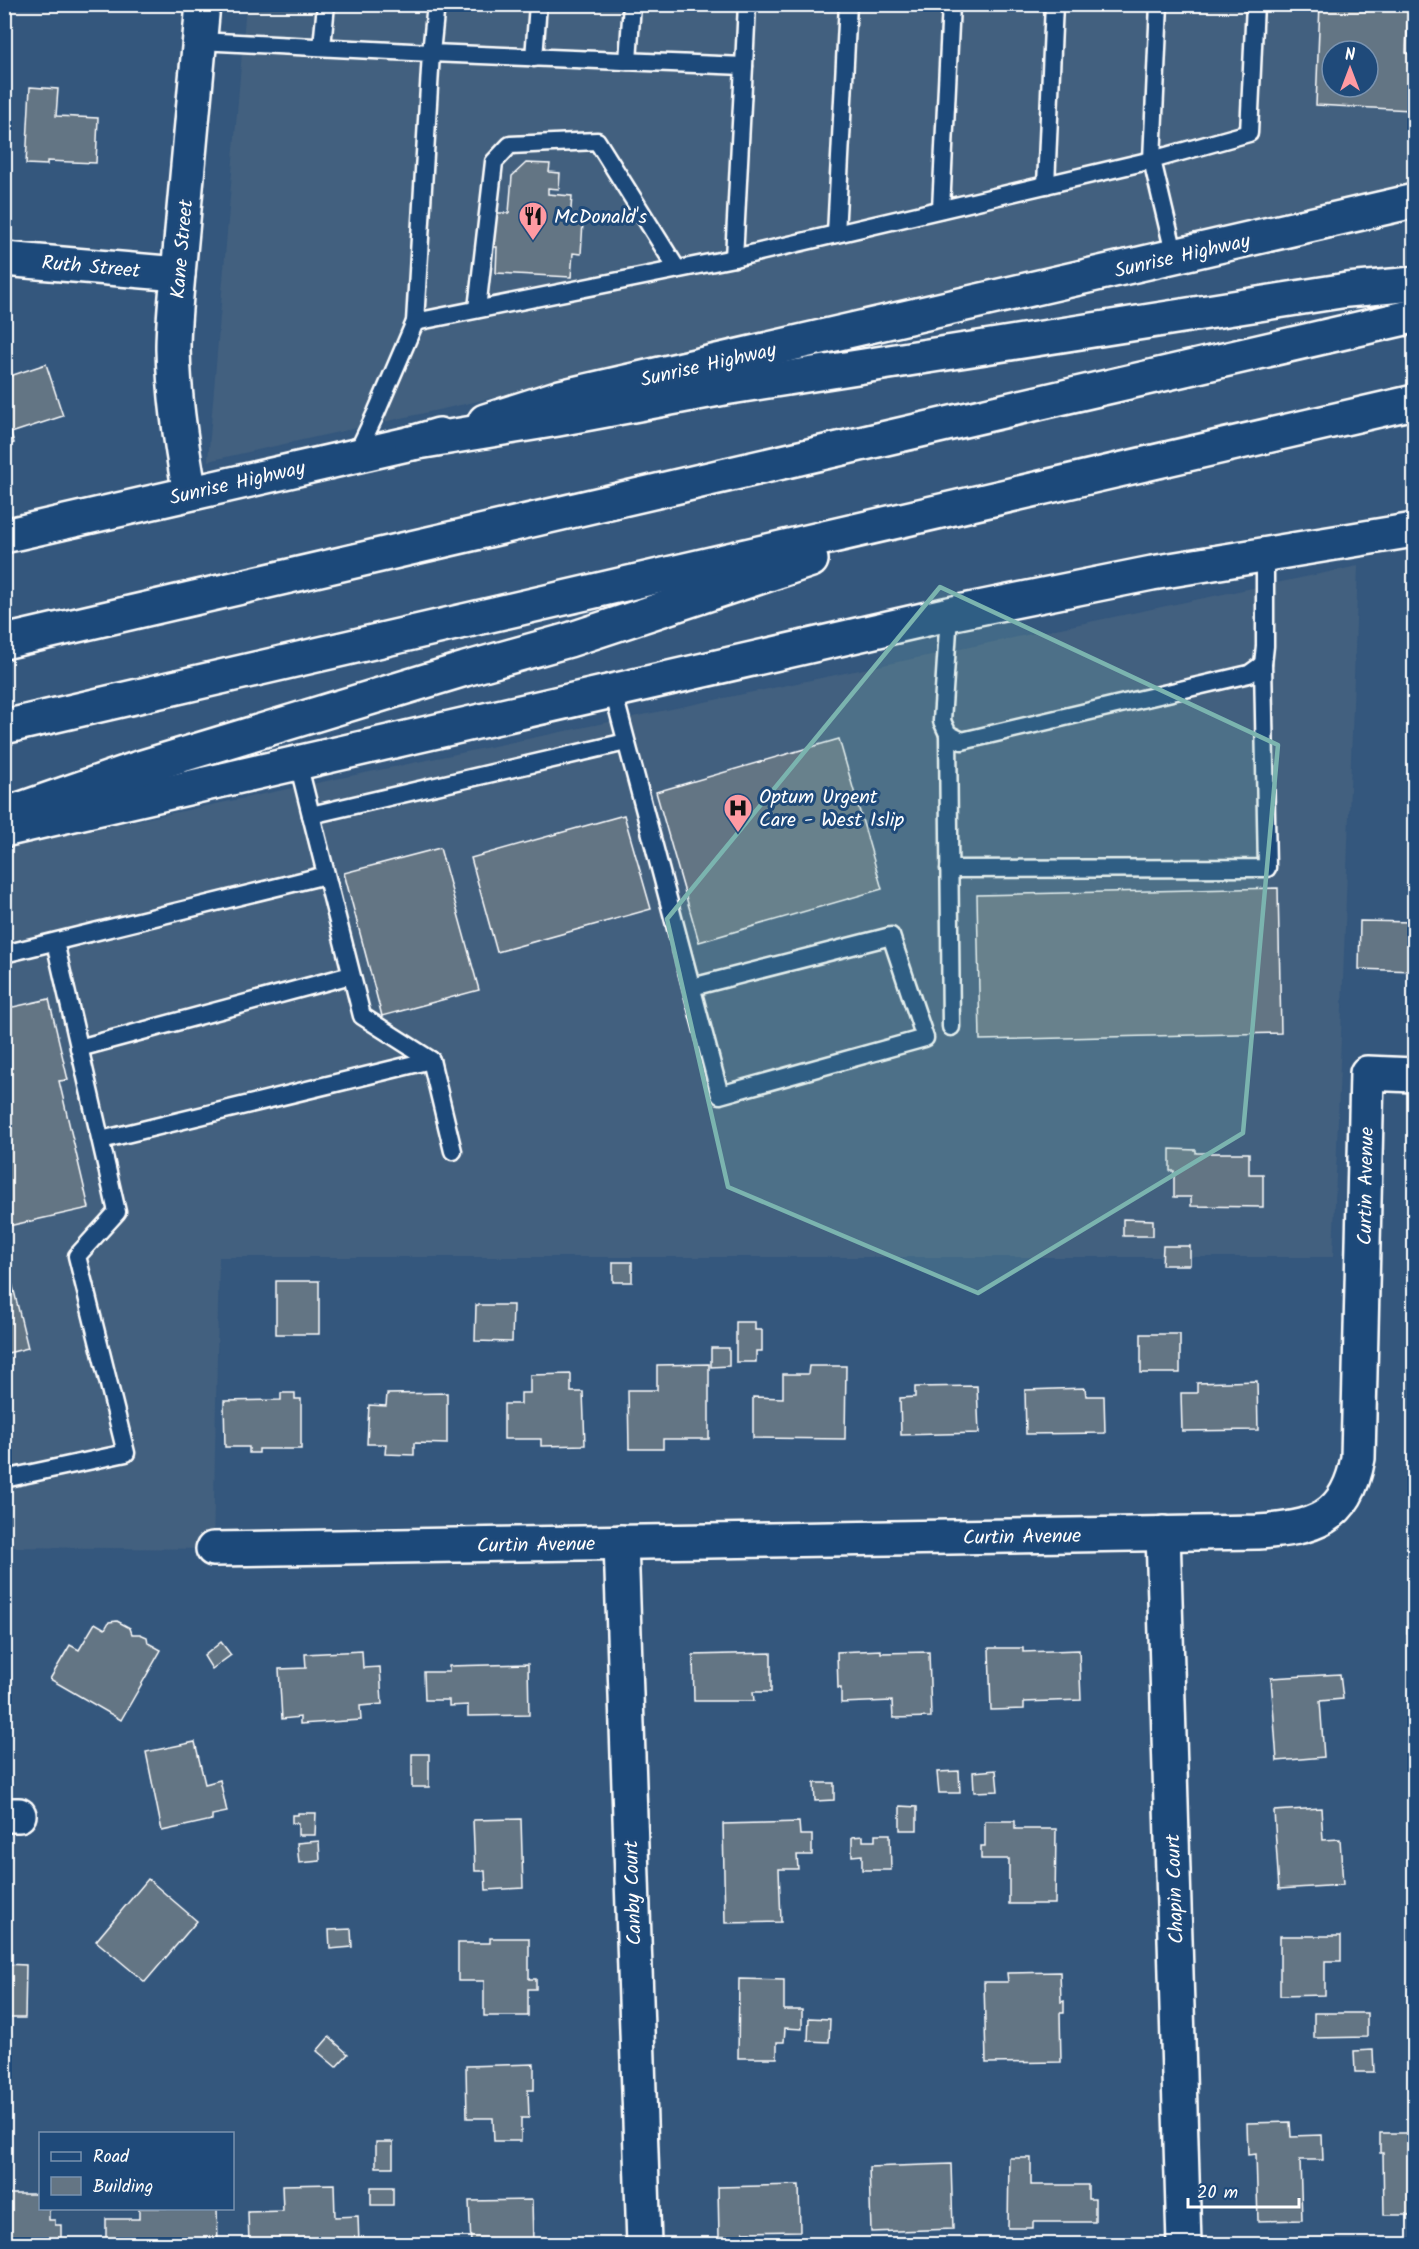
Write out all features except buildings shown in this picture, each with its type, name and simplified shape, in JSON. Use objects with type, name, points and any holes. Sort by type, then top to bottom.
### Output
[{"type":"main road","name":"Kane Street","points":[[190,493],[180,440],[173,347],[203,4]]},
{"type":"main road","name":"Sunrise Highway","points":[[4,536],[412,444],[560,397],[1414,201]]},
{"type":"main road","name":"Ruth Street","points":[[6,266],[178,274]]},
{"type":"main road","points":[[412,444],[724,387],[1347,290],[1414,284]]},
{"type":"main road","points":[[4,642],[1414,316]]},
{"type":"main road","points":[[4,727],[1414,402]]},
{"type":"main road","points":[[4,815],[136,770],[465,669],[569,640],[1012,495]]},
{"type":"main road","points":[[4,830],[949,615],[1152,573],[1414,530]]},
{"type":"main road","name":"Curtin Avenue","points":[[213,1550],[1258,1532],[1301,1527],[1319,1521],[1332,1512],[1351,1489],[1360,1441],[1367,1073],[1414,1075]]},
{"type":"main road","name":"Chapin Court","points":[[1163,1533],[1184,2244]]},
{"type":"main road","name":"Canby Court","points":[[621,1542],[644,2244]]},
{"type":"lane","points":[[322,47],[326,4]]},
{"type":"lane","points":[[356,456],[415,322],[436,4]]},
{"type":"lane","points":[[534,58],[538,4]]},
{"type":"lane","points":[[628,62],[633,4]]},
{"type":"lane","points":[[734,258],[747,4]]},
{"type":"lane","points":[[836,234],[848,4]]},
{"type":"lane","points":[[941,209],[951,4]]},
{"type":"lane","points":[[1046,185],[1054,4]]},
{"type":"lane","points":[[1159,4],[1152,160],[1175,257]]},
{"type":"lane","points":[[415,322],[734,258],[1152,160],[1249,134],[1255,4]]},
{"type":"lane","points":[[199,41],[432,54],[744,66]]},
{"type":"lane","points":[[477,309],[494,162],[510,145],[597,141],[677,269]]},
{"type":"lane","points":[[949,869],[1267,868],[1263,664],[1265,554]]},
{"type":"lane","points":[[949,615],[942,721],[948,734],[951,1027]]},
{"type":"lane","points":[[948,734],[962,741],[1249,674],[1263,664]]},
{"type":"lane","points":[[613,691],[720,1095],[925,1038],[891,936],[692,987]]},
{"type":"lane","points":[[311,815],[626,742]]},
{"type":"lane","points":[[298,763],[362,1016],[431,1060],[453,1151]]},
{"type":"lane","points":[[4,954],[326,875]]},
{"type":"lane","points":[[4,1479],[126,1453],[77,1256],[117,1212],[55,942]]},
{"type":"lane","points":[[79,1047],[351,975]]},
{"type":"lane","points":[[101,1140],[431,1060]]},
{"type":"highlighted area","points":[[940,587],[1278,745],[1243,1133],[978,1293],[728,1187],[667,919]]},
{"type":"shaded area","points":[[246,5],[1414,5],[1414,194],[208,461]]},
{"type":"shaded area","points":[[1358,566],[1333,1257],[219,1257],[213,1549],[5,1547],[5,848]]},
{"type":"place","name":"McDonald's","points":[[533,242]]},
{"type":"place","name":"Optum Urgent Care - West Islip","points":[[738,834]]}]
